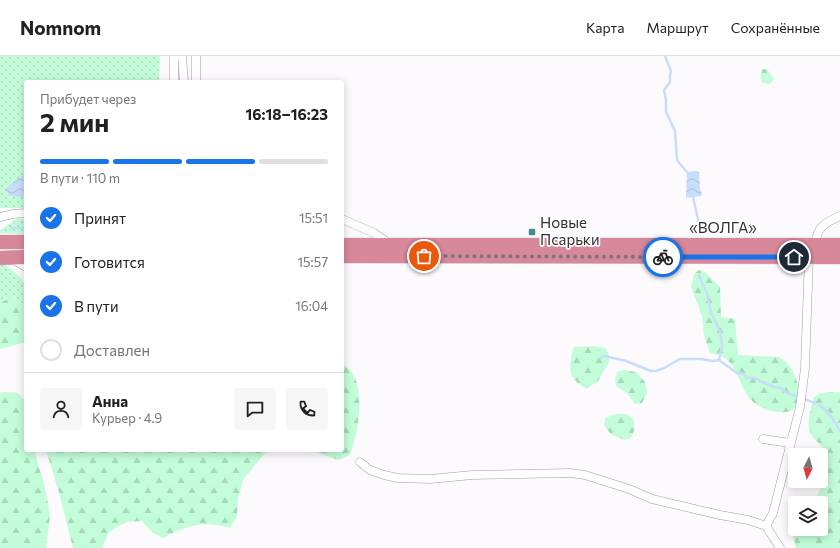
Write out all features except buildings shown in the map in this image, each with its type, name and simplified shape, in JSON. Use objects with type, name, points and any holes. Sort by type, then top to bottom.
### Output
[{"type":"highway","points":[[0,242],[24,242]]},
{"type":"highway","name":"«ВОЛГА»","points":[[344,245],[812,251],[840,257]]},
{"type":"highway","name":"«ВОЛГА»","points":[[344,256],[812,251],[840,245]]},
{"type":"highway","points":[[5,258],[24,257]]},
{"type":"street","points":[[174,56],[174,80]]},
{"type":"street","points":[[196,56],[196,80]]},
{"type":"street","points":[[184,58],[184,80]]},
{"type":"street","points":[[0,217],[24,213]]},
{"type":"street","points":[[766,526],[773,513],[800,407],[806,368],[812,251],[816,234],[822,226],[840,216]]},
{"type":"street","points":[[344,219],[374,233],[392,245]]},
{"type":"street","points":[[5,258],[24,266]]},
{"type":"street","points":[[763,439],[790,443]]},
{"type":"street","points":[[360,462],[370,470],[398,478],[430,479],[472,475],[570,473],[585,475],[629,489],[652,499],[748,520],[766,526],[780,548]]},
{"type":"green space","points":[[0,56],[160,56],[159,80],[24,80],[24,208],[0,208]]},
{"type":"green space","points":[[763,69],[767,69],[774,79],[770,84],[762,83],[761,72]]},
{"type":"green space","points":[[17,219],[24,219],[24,234],[0,233],[0,230]]},
{"type":"green space","points":[[0,265],[6,265],[24,282],[24,305],[12,297],[0,303]]},
{"type":"green space","points":[[699,270],[705,272],[720,287],[721,317],[735,319],[738,355],[779,357],[793,371],[799,389],[799,396],[793,410],[786,412],[773,411],[763,408],[754,402],[742,386],[729,361],[721,356],[710,353],[704,336],[702,316],[691,287],[694,274]]},
{"type":"green space","points":[[12,297],[24,305],[24,343],[0,349],[0,303]]},
{"type":"green space","points":[[592,346],[605,348],[609,355],[609,362],[598,381],[586,389],[574,379],[572,375],[570,368],[571,359],[574,347]]},
{"type":"green space","points":[[344,366],[350,370],[356,380],[360,406],[359,420],[350,455],[338,460],[316,452],[344,452]]},
{"type":"green space","points":[[624,370],[636,372],[645,382],[647,393],[642,403],[635,404],[627,393],[616,386],[615,378],[618,371]]},
{"type":"green space","points":[[840,392],[840,548],[796,548],[793,536],[828,536],[828,496],[817,496],[821,488],[828,488],[828,448],[822,448],[812,436],[809,427],[811,406],[814,397],[820,393]]},
{"type":"green space","points":[[0,393],[18,393],[24,400],[24,452],[35,452],[45,487],[50,516],[46,548],[0,548]]},
{"type":"green space","points":[[616,414],[627,414],[633,419],[635,429],[631,438],[624,440],[611,434],[604,426],[605,418]]},
{"type":"green space","points":[[47,452],[267,452],[243,480],[238,500],[237,516],[230,528],[212,524],[203,524],[188,527],[163,538],[153,533],[142,521],[127,522],[109,532],[102,548],[73,548]]},
{"type":"water","points":[[687,172],[699,172],[700,189],[702,194],[701,196],[686,198]]},
{"type":"water","points":[[24,175],[24,197],[10,196],[5,189]]},
{"type":"waterway","points":[[665,56],[671,71],[670,82],[664,90],[666,112],[675,131],[677,160],[687,172]]},
{"type":"waterway","points":[[693,197],[701,233]]},
{"type":"waterway","points":[[11,228],[24,228]]},
{"type":"waterway","points":[[600,358],[604,356],[626,361],[651,371],[664,368],[680,359],[719,360],[722,346],[720,331],[711,313],[707,293],[699,275]]},
{"type":"waterway","points":[[719,360],[737,373],[744,374],[747,378],[754,378],[774,387],[781,388],[787,393],[799,397]]},
{"type":"waterway","points":[[804,399],[815,403]]},
{"type":"waterway","points":[[819,405],[834,420],[840,431]]},
{"type":"way so far","points":[[424,256],[663,257]]},
{"type":"place","name":"Новые Псарьки","points":[[532,232]]},
{"type":"route","points":[[663,257],[794,257]]}]
